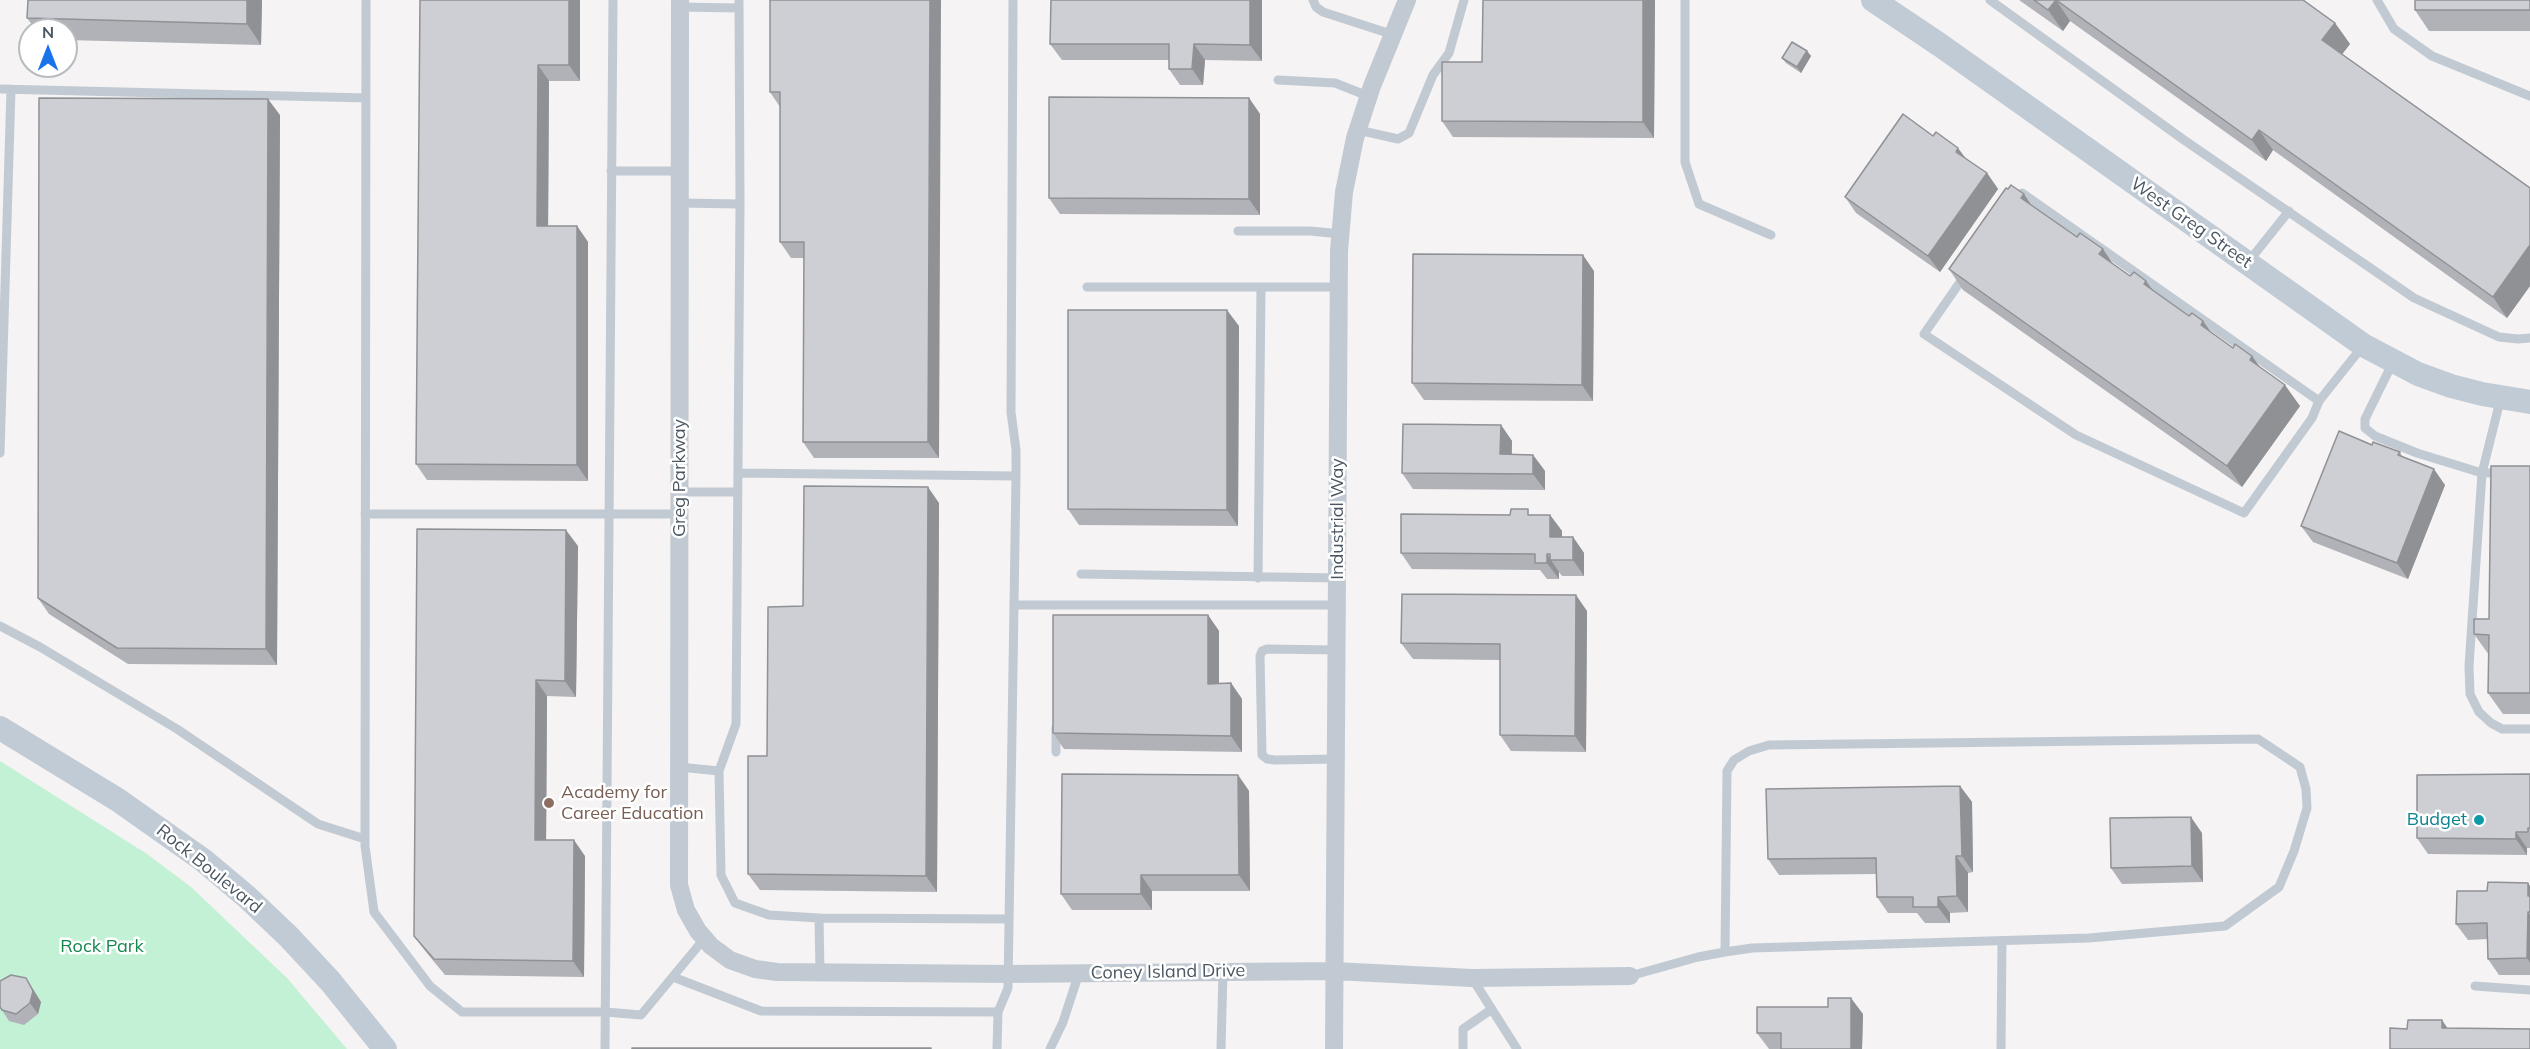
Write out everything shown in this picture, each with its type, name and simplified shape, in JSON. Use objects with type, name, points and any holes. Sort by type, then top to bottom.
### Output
[{"type":"main road","name":"West Greg Street","points":[[1873,0],[2363,345],[2393,362],[2451,386],[2530,402]]},
{"type":"main road","name":"Rock Boulevard","points":[[0,728],[118,800],[203,861],[248,897],[330,981],[385,1049]]},
{"type":"street","name":"Industrial Way","points":[[1334,1049],[1341,234],[1344,192],[1358,130],[1368,96],[1407,0]]},
{"type":"street","name":"Greg Parkway","points":[[680,4],[679,885],[686,910],[708,943]]},
{"type":"street","name":"Coney Island Drive","points":[[708,943],[730,960],[755,969],[820,972],[1008,974],[1334,971],[1473,978],[1630,976]]},
{"type":"lane","points":[[366,0],[365,839],[374,912],[430,986],[462,1012],[606,1012],[641,1015],[673,977],[708,943]]},
{"type":"lane","points":[[605,1049],[613,0]]},
{"type":"lane","points":[[998,1049],[998,1012],[1008,988],[1016,476],[1016,450],[1011,412],[1013,0]]},
{"type":"lane","points":[[1313,0],[1316,7],[1323,12],[1394,35]]},
{"type":"lane","points":[[1358,130],[1398,139],[1409,133],[1433,75],[1449,53],[1464,0]]},
{"type":"lane","points":[[1685,0],[1684,162],[1699,204],[1771,235]]},
{"type":"lane","points":[[1990,0],[2414,298],[2499,337],[2530,338]]},
{"type":"lane","points":[[2377,0],[2394,29],[2432,56],[2530,96]]},
{"type":"lane","points":[[680,4],[739,4],[740,204],[736,724],[719,771],[721,875],[735,903],[770,915],[819,918],[1008,919]]},
{"type":"lane","points":[[1278,80],[1335,83],[1368,96]]},
{"type":"lane","points":[[0,89],[366,98]]},
{"type":"lane","points":[[0,453],[11,89]]},
{"type":"lane","points":[[611,171],[680,171]]},
{"type":"lane","points":[[2009,212],[2022,193],[2319,401]]},
{"type":"lane","points":[[680,203],[740,204]]},
{"type":"lane","points":[[2248,263],[2289,211]]},
{"type":"lane","points":[[1238,231],[1310,231],[1341,234]]},
{"type":"lane","points":[[1970,268],[1924,334],[2076,435],[2244,513],[2312,418],[2319,401],[2363,345]]},
{"type":"lane","points":[[1087,287],[1339,287]]},
{"type":"lane","points":[[1258,578],[1261,287]]},
{"type":"lane","points":[[2393,362],[2365,419],[2365,428],[2375,436],[2418,453],[2482,473],[2511,474]]},
{"type":"lane","points":[[2501,397],[2482,473],[2469,666],[2470,694],[2479,712],[2491,723],[2502,729],[2530,729]]},
{"type":"lane","points":[[738,473],[1016,476]]},
{"type":"lane","points":[[680,492],[738,492]]},
{"type":"lane","points":[[365,514],[680,514]]},
{"type":"lane","points":[[1080,574],[1337,578]]},
{"type":"lane","points":[[1014,605],[1337,605]]},
{"type":"lane","points":[[1056,616],[1057,605]]},
{"type":"lane","points":[[0,626],[40,647],[177,729],[318,824],[365,839]]},
{"type":"lane","points":[[1336,759],[1275,760],[1262,755],[1260,656],[1262,651],[1268,649],[1337,650]]},
{"type":"lane","points":[[1056,718],[1056,752]]},
{"type":"lane","points":[[1630,976],[1698,957],[1752,948],[2089,938],[2225,926],[2279,887],[2294,851],[2307,808],[2306,789],[2300,767],[2258,739],[1769,746],[1749,750],[1734,760],[1727,771],[1725,952]]},
{"type":"lane","points":[[679,766],[719,771]]},
{"type":"lane","points":[[819,918],[820,972]]},
{"type":"lane","points":[[2001,1049],[2002,941]]},
{"type":"lane","points":[[1221,1049],[1223,971]]},
{"type":"lane","points":[[1050,1049],[1063,1022],[1078,973]]},
{"type":"lane","points":[[673,977],[761,1011],[998,1012]]},
{"type":"lane","points":[[1473,978],[1517,1049]]},
{"type":"lane","points":[[2475,986],[2530,990]]},
{"type":"lane","points":[[1463,1049],[1464,1029],[1492,1009]]},
{"type":"green space","name":"Rock Park","points":[[0,761],[147,854],[191,887],[287,978],[347,1049],[0,1049]]},
{"type":"building","points":[[28,0],[247,0],[247,24],[27,18]]},
{"type":"building","points":[[420,0],[569,0],[569,65],[538,65],[537,226],[577,226],[577,465],[416,464]]},
{"type":"building","points":[[770,0],[930,0],[928,442],[803,442],[804,242],[780,242],[780,92],[770,92]]},
{"type":"building","points":[[1051,0],[1250,0],[1250,45],[1194,44],[1192,69],[1169,69],[1169,44],[1050,44]]},
{"type":"building","points":[[1483,0],[1643,0],[1643,122],[1442,121],[1442,62],[1482,62]]},
{"type":"building","points":[[2034,0],[2056,0],[2048,10]]},
{"type":"building","points":[[2056,0],[2303,0],[2335,23],[2322,40],[2530,188],[2530,245],[2493,297],[2259,130],[2252,140]]},
{"type":"building","points":[[2415,0],[2530,0],[2530,10],[2415,10]]},
{"type":"building","points":[[1792,42],[1807,51],[1797,67],[1782,58]]},
{"type":"building","points":[[1049,97],[1249,98],[1249,199],[1049,198]]},
{"type":"building","points":[[39,98],[268,99],[266,649],[117,648],[38,598]]},
{"type":"building","points":[[1903,114],[1933,136],[1936,132],[1958,148],[1956,152],[1987,173],[1928,256],[1845,197]]},
{"type":"building","points":[[2011,185],[2024,194],[2021,198],[2077,237],[2080,233],[2103,249],[2099,254],[2130,276],[2134,272],[2146,281],[2144,284],[2189,316],[2192,313],[2203,321],[2201,325],[2233,348],[2235,344],[2252,356],[2250,360],[2285,385],[2227,466],[1949,269],[2006,188],[2008,189]]},
{"type":"building","points":[[1413,254],[1583,255],[1582,385],[1412,383]]},
{"type":"building","points":[[1068,310],[1227,310],[1227,510],[1068,509]]},
{"type":"building","points":[[1403,424],[1501,425],[1500,454],[1533,455],[1533,474],[1402,473]]},
{"type":"building","points":[[2339,431],[2372,445],[2373,442],[2400,452],[2398,455],[2434,469],[2397,563],[2301,526]]},
{"type":"building","points":[[2491,466],[2530,466],[2530,693],[2488,693],[2489,635],[2474,634],[2474,619],[2489,619]]},
{"type":"building","points":[[804,486],[928,487],[926,876],[748,874],[748,756],[767,756],[768,607],[803,606]]},
{"type":"building","points":[[1511,509],[1528,509],[1528,515],[1550,515],[1550,537],[1573,537],[1573,560],[1550,560],[1550,554],[1547,554],[1547,563],[1535,563],[1535,554],[1401,553],[1401,514],[1510,515]]},
{"type":"building","points":[[417,529],[566,530],[565,681],[536,680],[535,840],[574,840],[573,961],[434,959],[414,936]]},
{"type":"building","points":[[1402,594],[1576,595],[1575,736],[1500,735],[1500,644],[1401,643]]},
{"type":"building","points":[[1053,615],[1208,615],[1208,684],[1231,683],[1231,736],[1053,733]]},
{"type":"building","points":[[1062,774],[1238,775],[1239,875],[1141,875],[1141,894],[1061,894]]},
{"type":"building","name":"Budget","points":[[2530,774],[2530,828],[2528,832],[2516,832],[2516,839],[2417,838],[2417,775]]},
{"type":"building","points":[[1960,786],[1962,856],[1956,856],[1957,896],[1938,897],[1938,907],[1913,907],[1913,897],[1877,897],[1876,858],[1768,859],[1766,789]]},
{"type":"building","points":[[2191,817],[2192,866],[2111,868],[2110,818]]},
{"type":"building","points":[[2488,882],[2528,883],[2530,912],[2528,912],[2527,958],[2488,959],[2487,923],[2456,924],[2457,891],[2487,891]]},
{"type":"building","points":[[11,975],[26,978],[33,991],[30,1003],[16,1014],[2,1010],[0,1007],[0,981]]},
{"type":"building","points":[[1828,998],[1851,998],[1851,1049],[1781,1049],[1781,1033],[1757,1033],[1757,1007],[1828,1007]]},
{"type":"building","points":[[2408,1020],[2442,1020],[2442,1028],[2530,1029],[2530,1049],[2390,1049],[2390,1028],[2407,1029]]},
{"type":"building","points":[[931,1048],[931,1049],[632,1049]]},
{"type":"place","name":"Academy for Career Education","points":[[549,803]]},
{"type":"place","name":"Budget","points":[[2479,820]]}]
